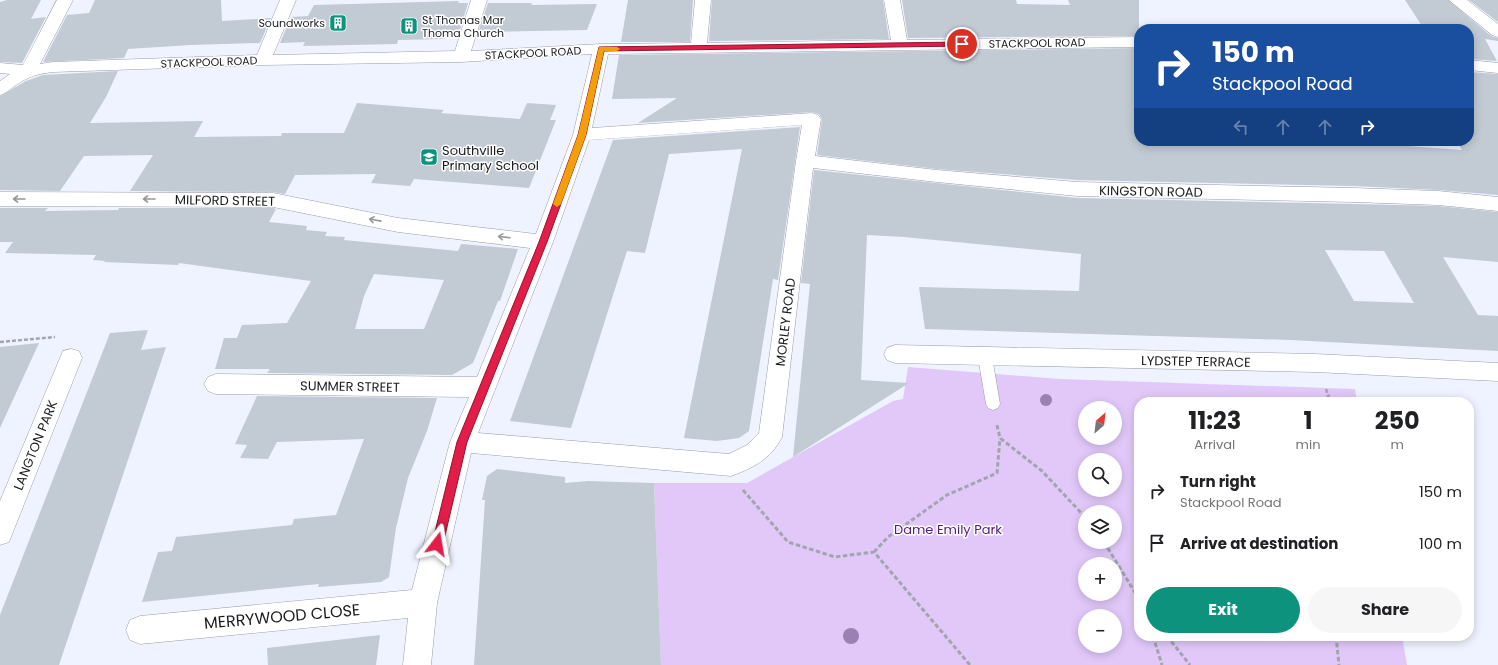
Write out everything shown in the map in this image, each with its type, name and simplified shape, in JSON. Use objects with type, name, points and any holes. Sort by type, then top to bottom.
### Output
[{"type":"street","points":[[0,90],[8,82],[28,71],[65,0]]},
{"type":"street","points":[[263,60],[288,0]]},
{"type":"street","points":[[461,57],[479,0]]},
{"type":"street","points":[[699,47],[703,0]]},
{"type":"street","points":[[892,0],[900,45]]},
{"type":"street","points":[[1457,0],[1498,32]]},
{"type":"street","name":"STACKPOOL ROAD","points":[[0,68],[28,71],[53,68],[263,60],[461,57],[601,49],[1134,42]]},
{"type":"street","points":[[417,665],[423,603],[462,442],[543,242],[582,135],[601,49]]},
{"type":"street","points":[[1474,65],[1498,68]]},
{"type":"street","name":"MORLEY ROAD","points":[[582,135],[812,119],[805,161],[770,437],[756,453],[731,465]]},
{"type":"street","name":"KINGSTON ROAD","points":[[805,161],[1077,189],[1354,194],[1438,198],[1498,204]]},
{"type":"street","name":"MILFORD STREET","points":[[0,199],[273,200],[398,225],[543,242]]},
{"type":"street","name":"LYDSTEP TERRACE","points":[[895,354],[1315,363],[1498,372]]},
{"type":"street","name":"LANGTON PARK","points":[[0,533],[49,408],[71,358]]},
{"type":"street","name":"SUMMER STREET","points":[[216,384],[484,387]]},
{"type":"street","points":[[462,442],[731,465]]},
{"type":"street","name":"MERRYWOOD CLOSE","points":[[140,630],[423,603]]},
{"type":"lane","points":[[985,357],[992,404]]},
{"type":"path","points":[[0,342],[63,337],[71,358]]},
{"type":"path","points":[[731,465],[736,483],[788,542],[835,557],[874,552],[888,537],[947,495],[997,473],[1000,438],[992,404]]},
{"type":"path","points":[[1000,438],[1042,471],[1078,510]]},
{"type":"path","points":[[1108,549],[1134,591]]},
{"type":"path","points":[[874,552],[970,665]]},
{"type":"path","points":[[1155,641],[1162,665]]},
{"type":"path","points":[[1171,641],[1190,665]]},
{"type":"path","points":[[1337,641],[1339,665]]},
{"type":"green space","name":"Dame Emily Park","points":[[908,367],[1060,379],[1355,389],[1356,397],[1134,397],[1134,641],[1403,641],[1407,665],[661,665],[654,483],[747,483],[893,401],[903,399]]},
{"type":"building","points":[[7,0],[41,0],[31,19],[46,17],[22,63],[0,62],[0,2]]},
{"type":"building","points":[[95,0],[221,0],[222,21],[271,18],[260,43],[128,49],[124,58],[43,62],[67,15],[89,13]]},
{"type":"building","points":[[628,0],[693,0],[690,42],[621,42]]},
{"type":"building","points":[[712,0],[883,0],[889,39],[709,41]]},
{"type":"building","points":[[902,0],[1016,0],[1017,4],[1070,5],[1068,0],[1139,0],[1139,24],[1134,24],[1134,36],[908,38]]},
{"type":"building","points":[[1405,0],[1448,0],[1491,36],[1498,38],[1498,41],[1485,39],[1497,61],[1474,59],[1474,24],[1421,24]]},
{"type":"building","points":[[1469,0],[1498,0],[1498,22]]},
{"type":"building","points":[[459,1],[458,3],[468,3],[459,33],[447,33],[445,39],[398,40],[397,44],[303,46],[305,42],[280,43],[291,17],[308,16],[314,5]]},
{"type":"building","points":[[488,3],[532,3],[531,5],[597,4],[587,30],[478,32]]},
{"type":"building","points":[[1134,48],[1134,146],[1408,146],[1462,150],[1460,146],[1474,146],[1474,72],[1498,74],[1498,195],[1438,190],[1354,186],[1077,180],[937,169],[817,155],[822,119],[819,114],[812,112],[638,123],[677,98],[612,99],[619,55]]},
{"type":"building","points":[[118,71],[106,97],[90,123],[203,121],[194,137],[281,136],[282,133],[344,133],[357,103],[444,110],[441,113],[520,119],[527,103],[556,105],[550,120],[556,120],[529,188],[414,179],[410,186],[371,183],[376,174],[295,175],[285,194],[273,192],[130,191],[153,155],[84,156],[60,191],[0,190],[0,96],[26,81],[43,75]]},
{"type":"building","points":[[800,127],[778,280],[773,279],[749,431],[739,438],[717,441],[684,438],[742,149],[669,154],[645,253],[627,251],[571,428],[510,421],[613,140]]},
{"type":"building","points":[[814,170],[1077,198],[1438,206],[1498,212],[1498,262],[1443,257],[1478,315],[1498,316],[1498,351],[1291,340],[925,329],[919,287],[1079,291],[1081,254],[904,237],[867,235],[861,380],[909,383],[793,457],[810,284],[801,283]],"holes":[[[1325,250],[1384,251],[1414,303],[1354,301]]]},
{"type":"building","points":[[0,208],[48,208],[45,211],[118,210],[119,208],[273,208],[276,209],[269,222],[307,226],[306,230],[327,232],[325,236],[345,237],[344,240],[458,251],[461,244],[518,249],[500,301],[498,301],[473,363],[452,375],[267,373],[270,369],[215,369],[224,338],[237,338],[242,325],[287,323],[311,281],[179,263],[178,265],[104,262],[105,261],[93,260],[96,255],[5,253],[13,242],[0,242]],"holes":[[[374,274],[444,280],[424,329],[355,329],[364,296]]]},
{"type":"building","points":[[148,330],[141,350],[166,347],[59,665],[0,665],[0,615],[110,333]]},
{"type":"building","points":[[39,343],[0,428],[0,347]]},
{"type":"building","points":[[257,396],[437,398],[427,431],[408,478],[396,528],[389,577],[381,582],[318,587],[319,584],[142,602],[158,552],[172,551],[176,537],[292,525],[294,519],[336,515],[364,439],[277,442],[268,459],[240,458],[247,445],[235,444]]},
{"type":"building","points":[[497,469],[565,477],[565,483],[588,481],[654,483],[661,665],[474,665],[485,500],[482,500],[487,476]]},
{"type":"building","points":[[380,635],[376,665],[268,665],[267,648]]},
{"type":"slow traffic","points":[[557,204],[582,135],[601,49],[617,49]]},
{"type":"place","name":"Soundworks","points":[[338,23]]},
{"type":"place","name":"St Thomas Mar Thoma Church","points":[[409,26]]},
{"type":"place","name":"Southville Primary School","points":[[429,157]]},
{"type":"route","points":[[437,544],[462,442],[543,242],[582,135],[601,49],[962,44]]}]
